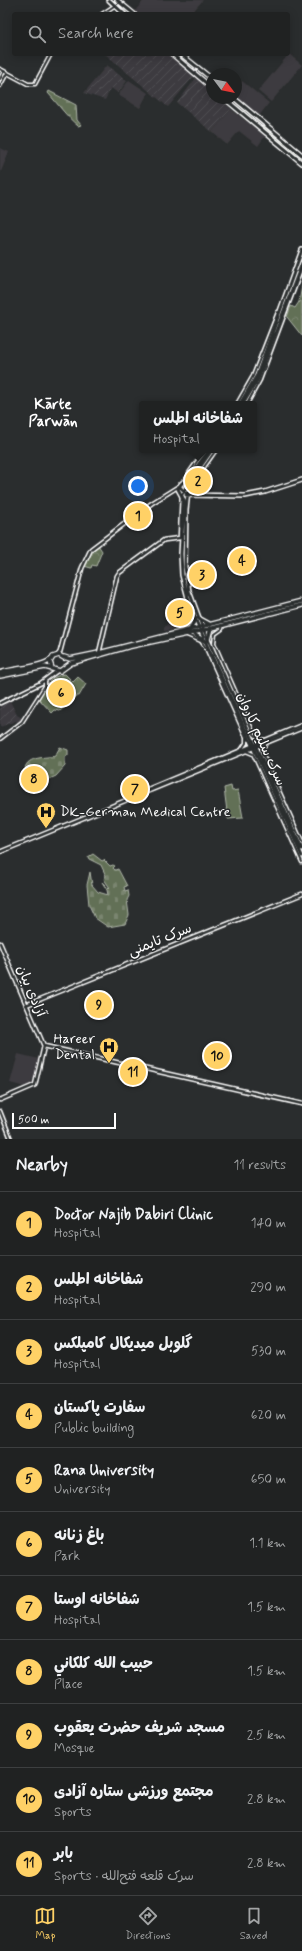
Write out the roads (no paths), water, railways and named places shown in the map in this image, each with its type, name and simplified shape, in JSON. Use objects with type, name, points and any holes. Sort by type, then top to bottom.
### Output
[{"type":"highway","points":[[0,675],[45,667],[52,668],[57,671],[62,670],[71,663],[99,654],[201,629],[302,601]]},
{"type":"highway","points":[[0,675],[23,667],[44,664],[57,655],[70,659],[99,654],[185,634],[191,631],[197,618],[211,626],[223,625],[302,605]]},
{"type":"highway","points":[[191,631],[207,641],[211,626]]},
{"type":"highway","points":[[64,657],[66,662],[65,667]]},
{"type":"highway","points":[[50,660],[52,668]]},
{"type":"main road","points":[[110,1],[118,1],[132,12]]},
{"type":"main road","points":[[110,1],[121,12]]},
{"type":"main road","points":[[174,56],[206,83]]},
{"type":"main road","points":[[184,56],[206,74]]},
{"type":"main road","points":[[231,104],[302,163]]},
{"type":"main road","points":[[241,104],[302,155]]},
{"type":"main road","points":[[258,126],[262,121]]},
{"type":"main road","points":[[245,401],[258,379],[302,250]]},
{"type":"main road","points":[[242,401],[252,385],[302,265]]},
{"type":"main road","points":[[57,655],[60,652],[82,568],[91,549],[152,503],[179,486],[191,475],[207,453]]},
{"type":"main road","points":[[210,453],[188,486],[185,567],[189,591],[201,629],[250,736],[302,856]]},
{"type":"main road","points":[[99,654],[117,576],[164,540],[180,538],[182,495],[187,483],[193,478]]},
{"type":"main road","points":[[182,495],[245,496],[265,492],[302,480]]},
{"type":"main road","points":[[179,486],[187,494]]},
{"type":"main road","points":[[179,486],[184,500],[181,566],[188,598],[197,618]]},
{"type":"main road","points":[[49,677],[52,668]]},
{"type":"main road","points":[[0,703],[45,680],[57,671]]},
{"type":"main road","points":[[0,852],[302,726]]},
{"type":"main road","points":[[290,826],[302,849]]},
{"type":"main road","name":"سرک تایمنی","points":[[26,1006],[302,894]]},
{"type":"main road","name":"آزادی بیان","points":[[0,945],[44,1046]]},
{"type":"main road","points":[[0,1100],[35,1086],[44,1046],[302,1104]]},
{"type":"street","points":[[106,12],[115,7],[118,1]]},
{"type":"street","points":[[0,69],[28,84],[35,84],[50,56]]},
{"type":"street","points":[[0,79],[5,71]]},
{"type":"street","points":[[0,86],[5,71]]},
{"type":"street","points":[[239,401],[253,376],[288,286],[291,283]]},
{"type":"street","points":[[249,401],[260,380],[291,294]]},
{"type":"street","points":[[189,473],[204,453]]},
{"type":"street","points":[[193,478],[197,477],[214,453]]},
{"type":"street","points":[[223,625],[222,629],[215,634],[214,643],[250,736],[243,750],[259,757],[302,842]]},
{"type":"street","points":[[185,634],[201,642],[206,648],[250,736]]},
{"type":"street","points":[[0,739],[22,722],[45,686],[45,680]]},
{"type":"street","points":[[250,736],[267,741],[259,757],[302,862]]},
{"type":"street","points":[[0,1111],[11,1139]]},
{"type":"place","name":"شفاخانه اطلس","points":[[198,481]]},
{"type":"place","name":"Doctor Najib Dabiri Clinic","points":[[138,516]]},
{"type":"place","name":"سفارت پاکستان","points":[[242,561]]},
{"type":"place","name":"گلوبل میدیکال کامپلکس","points":[[202,575]]},
{"type":"place","name":"Rana University","points":[[180,613]]},
{"type":"place","name":"باغ زنانه","points":[[61,693]]},
{"type":"place","name":"حبيب الله کلکاني","points":[[34,779]]},
{"type":"place","name":"شفاخانه اوستا","points":[[135,789]]},
{"type":"place","name":"DK-German Medical Centre","points":[[46,829]]},
{"type":"place","name":"مسجد شریف حضرت یعقوب","points":[[99,1005]]},
{"type":"place","name":"مجتمع ورزشی ستاره آزادی","points":[[217,1056]]},
{"type":"place","name":"Hareer Dental","points":[[109,1064]]},
{"type":"place","name":"بابر","points":[[133,1072]]},
{"type":"district","name":"Kārte Parwān","points":[[53,414]]}]
